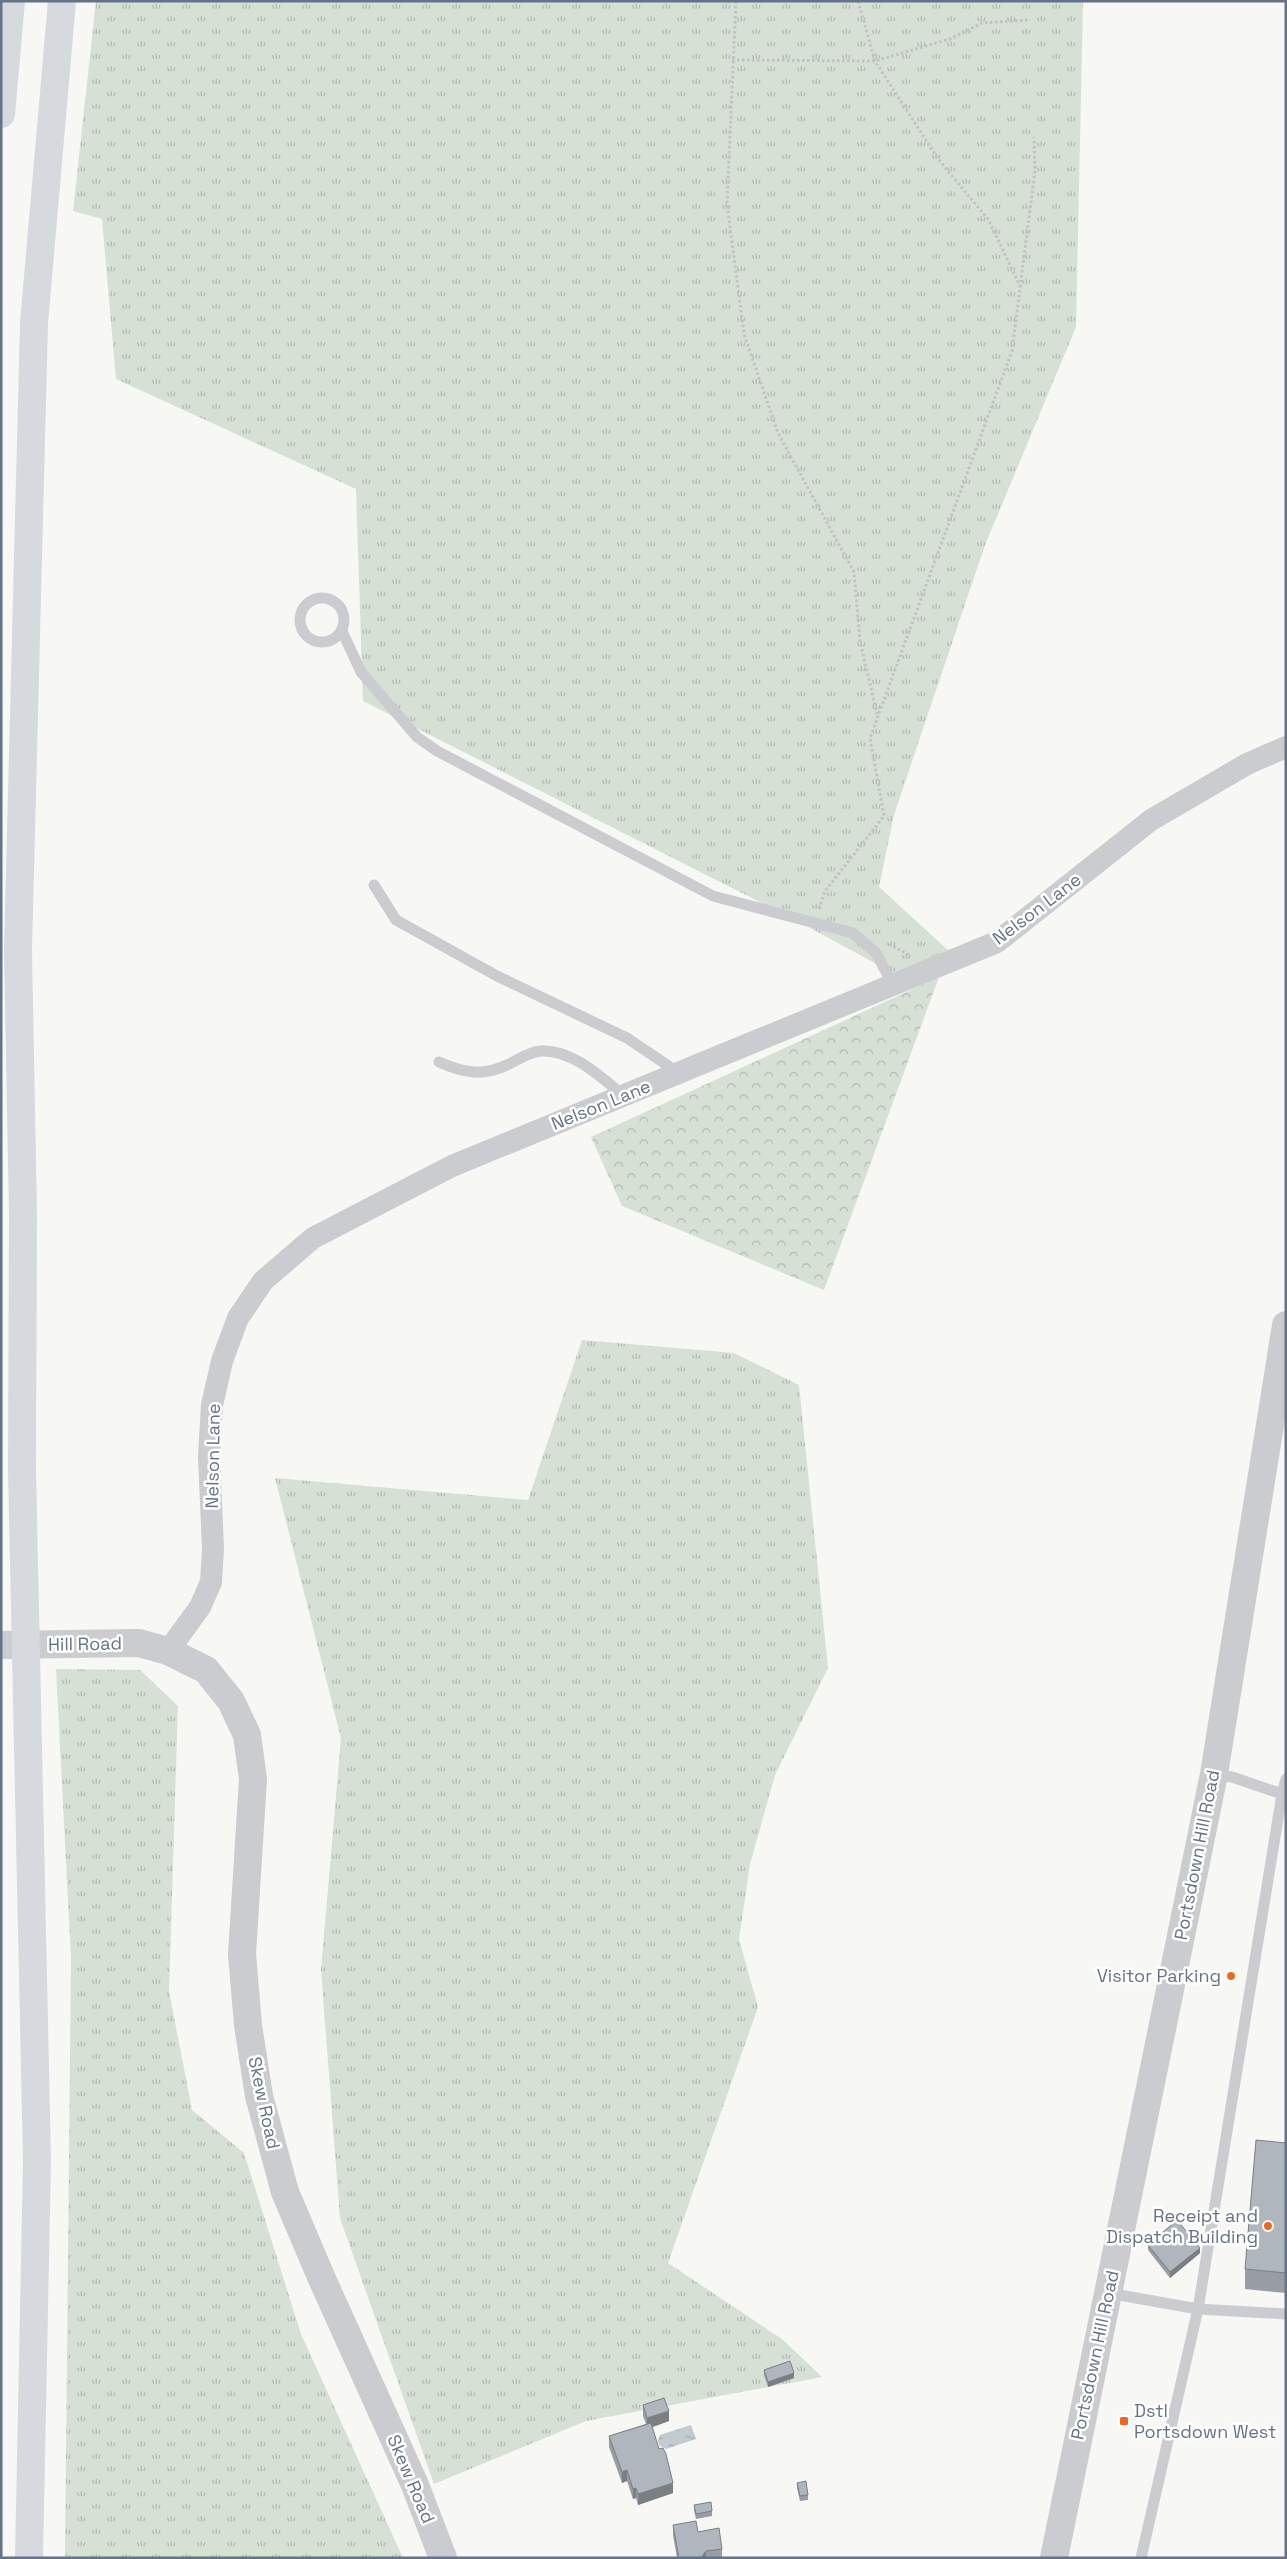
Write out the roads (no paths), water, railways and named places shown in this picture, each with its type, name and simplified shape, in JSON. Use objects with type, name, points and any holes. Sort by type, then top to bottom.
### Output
[{"type":"highway","points":[[1,114],[11,1]]},
{"type":"highway","points":[[29,2558],[37,2161],[22,1470],[24,1214],[18,950],[34,324],[62,1]]},
{"type":"street","name":"Nelson Lane","points":[[168,1651],[200,1607],[211,1582],[213,1549],[209,1456],[212,1405],[222,1361],[238,1318],[263,1281],[313,1238],[434,1175],[997,942],[1151,820],[1247,764],[1286,747]]},
{"type":"street","name":"Portsdown Hill Road","points":[[1054,2558],[1214,1774],[1286,1325]]},
{"type":"street","name":"Hill Road","points":[[1,1645],[139,1643],[168,1651]]},
{"type":"street","name":"Skew Road","points":[[168,1651],[206,1670],[231,1701],[247,1735],[254,1779],[242,1954],[248,2025],[259,2096],[285,2192],[415,2485],[444,2558]]},
{"type":"lane","points":[[342,631],[360,672],[418,737],[437,751],[713,896],[853,933],[876,953],[893,985]]},
{"type":"lane","points":[[374,885],[396,920],[497,976],[627,1038],[679,1073]]},
{"type":"lane","points":[[439,1062],[464,1072],[483,1074],[509,1064],[525,1055],[539,1051],[551,1051],[568,1056],[598,1075],[624,1096]]},
{"type":"lane","points":[[1214,1774],[1232,1776],[1282,1794]]},
{"type":"lane","points":[[1141,2558],[1198,2309],[1286,1779]]},
{"type":"lane","points":[[1108,2293],[1198,2309],[1286,2314]]},
{"type":"water","points":[[691,2425],[696,2439],[666,2449],[659,2445],[660,2435]]},
{"type":"place","name":"Visitor Parking","points":[[1231,1976]]},
{"type":"place","name":"Receipt and Dispatch Building","points":[[1268,2226]]},
{"type":"place","name":"Dstl Portsdown West","points":[[1124,2421]]}]
